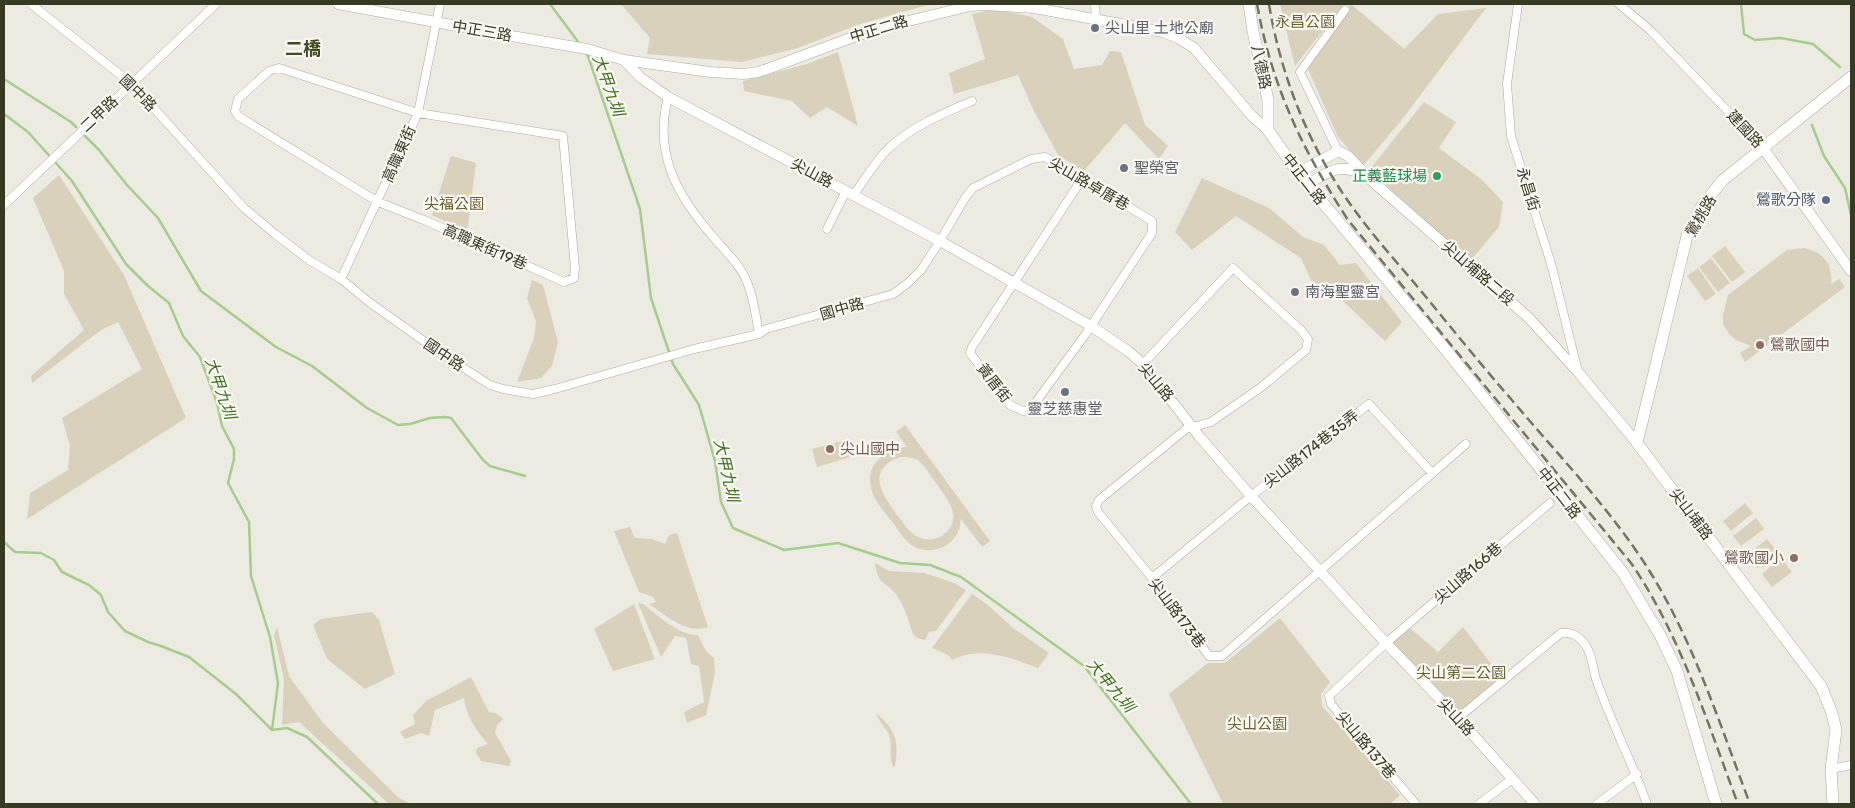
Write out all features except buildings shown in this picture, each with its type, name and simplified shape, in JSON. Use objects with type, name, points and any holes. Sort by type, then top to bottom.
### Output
[{"type":"main road","name":"八德路","points":[[1249,4],[1268,100],[1268,130]]},
{"type":"main road","name":"鶯桃路","points":[[1637,443],[1688,232],[1702,206],[1723,180],[1851,77]]},
{"type":"main road","name":"中正二路","points":[[1268,130],[1307,185],[1450,355],[1623,573],[1660,635],[1677,671],[1716,804]]},
{"type":"main road","name":"尖山埔路","points":[[1637,443],[1821,686],[1832,713],[1836,730],[1831,769],[1832,804]]},
{"type":"street","name":"國中路","points":[[31,4],[132,84],[244,208],[275,234],[310,260],[341,279],[369,302],[442,354],[490,385],[503,389],[533,394],[555,389],[670,356],[760,334],[766,329],[893,294],[921,270],[940,241]]},
{"type":"street","name":"二甲路","points":[[4,205],[216,4]]},
{"type":"street","name":"中正三路","points":[[338,4],[582,48],[624,60]]},
{"type":"street","name":"高職東街","points":[[341,279],[418,112],[440,4]]},
{"type":"street","points":[[1095,4],[1096,19]]},
{"type":"street","name":"永昌街","points":[[1518,4],[1507,84],[1511,136],[1552,267],[1578,372]]},
{"type":"street","name":"建國路","points":[[1620,4],[1650,30],[1763,148],[1851,272]]},
{"type":"street","name":"中正二路","points":[[624,60],[710,72],[744,74],[764,70],[880,28],[970,6],[1035,8],[1163,32],[1178,38],[1194,48],[1252,116],[1268,130]]},
{"type":"street","points":[[1345,10],[1300,72],[1338,151],[1348,156],[1372,181]]},
{"type":"street","name":"尖山路","points":[[624,60],[640,78],[668,97],[940,241],[1090,326],[1128,351],[1143,364],[1251,496],[1386,643],[1458,718],[1535,804]]},
{"type":"street","name":"高職東街19巷","points":[[279,68],[418,112],[563,136],[574,278],[564,282],[424,220],[378,202],[238,116],[235,111],[238,100],[269,71],[279,68]]},
{"type":"street","points":[[668,97],[663,117],[663,126],[665,152],[674,182],[687,204],[733,260],[747,282],[760,334]]},
{"type":"street","points":[[826,229],[850,193],[887,150],[908,132],[927,121],[972,101]]},
{"type":"street","points":[[1298,173],[1338,151]]},
{"type":"street","name":"尖山路卓厝巷","points":[[940,241],[964,198],[973,188],[1030,159],[1045,157],[1152,220],[1152,234],[1090,326]]},
{"type":"street","points":[[1307,185],[1325,174],[1340,168],[1351,168],[1372,181]]},
{"type":"street","points":[[1014,283],[1082,179]]},
{"type":"street","name":"尖山埔路二段","points":[[1372,181],[1529,318],[1578,372]]},
{"type":"street","points":[[1143,364],[1233,268],[1301,330],[1308,339],[1306,350],[1260,388],[1211,422],[1194,428]]},
{"type":"street","name":"黃厝街","points":[[1014,283],[970,353],[1010,405],[1016,409],[1030,410],[1061,370],[1090,326]]},
{"type":"street","name":"尖山埔路","points":[[1578,372],[1637,443]]},
{"type":"street","name":"尖山路174巷35弄","points":[[1251,496],[1369,404],[1432,473]]},
{"type":"street","name":"尖山路173巷","points":[[1194,428],[1186,429],[1099,500],[1096,506],[1098,512],[1152,578],[1209,656],[1222,656],[1319,571]]},
{"type":"street","points":[[1319,571],[1466,444]]},
{"type":"street","points":[[1152,578],[1251,496]]},
{"type":"street","name":"尖山路166巷","points":[[1386,643],[1550,503]]},
{"type":"street","points":[[1458,718],[1561,633],[1570,632],[1577,636],[1587,648],[1596,679],[1647,804]]},
{"type":"street","name":"尖山路137巷","points":[[1386,643],[1329,696],[1332,704],[1416,804]]},
{"type":"street","points":[[1831,769],[1851,765]]},
{"type":"street","points":[[1597,804],[1636,774]]},
{"type":"street","points":[[1479,804],[1512,779]]},
{"type":"green space","points":[[621,4],[931,4],[860,24],[798,48],[742,62],[647,54],[650,38]]},
{"type":"green space","name":"永昌公園","points":[[1280,4],[1344,4],[1295,66]]},
{"type":"green space","points":[[1351,4],[1404,49],[1438,14],[1486,8],[1404,117],[1363,166],[1338,137],[1307,67]]},
{"type":"green space","points":[[995,9],[1032,17],[1063,39],[1074,69],[1102,65],[1110,51],[1121,52],[1145,125],[1168,146],[1159,159],[1125,123],[1084,171],[1058,155],[1033,109],[1018,75],[954,94],[949,73],[985,59],[972,14]]},
{"type":"green space","points":[[838,52],[858,126],[827,107],[810,118],[792,101],[744,91],[743,81],[807,64]]},
{"type":"green space","points":[[1424,102],[1456,122],[1439,148],[1482,180],[1503,202],[1499,227],[1470,261],[1369,170]]},
{"type":"green space","name":"尖福公園","points":[[451,156],[476,163],[467,232],[432,215]]},
{"type":"green space","points":[[59,175],[124,275],[186,418],[27,519],[30,493],[68,470],[70,446],[62,418],[142,369],[118,322],[101,330],[32,383],[31,376],[84,330],[64,294],[64,271],[33,198]]},
{"type":"green space","points":[[1202,178],[1269,208],[1303,237],[1324,245],[1340,265],[1356,263],[1402,322],[1385,341],[1325,284],[1313,285],[1301,258],[1236,216],[1192,250],[1175,232]]},
{"type":"green space","points":[[1725,246],[1745,272],[1732,282],[1712,256]]},
{"type":"green space","points":[[1804,248],[1817,253],[1826,260],[1829,265],[1831,284],[1839,279],[1845,287],[1745,362],[1740,353],[1751,346],[1736,340],[1729,334],[1723,324],[1723,315],[1728,295],[1787,250]]},
{"type":"green space","points":[[1711,258],[1730,283],[1718,292],[1699,267]]},
{"type":"green space","points":[[1698,268],[1716,294],[1705,301],[1687,276]]},
{"type":"green space","points":[[532,280],[543,285],[558,342],[552,366],[541,378],[517,382],[534,338],[536,321],[527,298]]},
{"type":"green space","points":[[905,425],[990,541],[982,547],[961,519],[957,534],[944,547],[931,550],[919,549],[905,539],[877,502],[870,484],[870,476],[877,461],[890,451],[907,447],[896,432]],"holes":[[[900,457],[913,458],[921,463],[948,501],[953,515],[953,522],[940,537],[924,539],[912,533],[886,499],[882,491],[880,476],[889,462]]]},
{"type":"green space","points":[[846,440],[850,457],[817,467],[812,449]]},
{"type":"green space","points":[[1745,503],[1753,513],[1731,531],[1723,521]]},
{"type":"green space","points":[[1756,518],[1764,529],[1741,546],[1733,536]]},
{"type":"green space","points":[[630,527],[635,538],[652,539],[665,544],[669,535],[677,533],[708,627],[692,628],[677,623],[649,604],[656,602],[653,597],[639,592],[614,531]]},
{"type":"green space","points":[[1767,539],[1778,552],[1757,568],[1747,555]]},
{"type":"green space","points":[[1781,558],[1792,572],[1772,587],[1762,574]]},
{"type":"green space","points":[[875,563],[889,571],[924,573],[956,584],[966,590],[936,631],[929,632],[925,640],[917,638],[913,634],[905,610],[898,597],[878,576]]},
{"type":"green space","points":[[972,594],[988,605],[1013,628],[1049,653],[1038,668],[1018,660],[985,653],[963,656],[952,660],[948,655],[932,648]]},
{"type":"green space","points":[[638,603],[643,604],[683,632],[698,635],[706,651],[714,658],[715,673],[706,715],[687,723],[684,712],[704,702],[699,666],[691,664],[686,638],[675,636],[661,657]]},
{"type":"green space","points":[[634,604],[655,659],[613,671],[594,629]]},
{"type":"green space","points":[[372,612],[379,620],[395,674],[365,689],[327,659],[313,625],[321,619]]},
{"type":"green space","name":"尖山公園","points":[[1280,618],[1330,682],[1321,694],[1322,706],[1400,795],[1390,804],[1223,804],[1169,694],[1208,663],[1225,663]]},
{"type":"green space","points":[[277,627],[289,676],[323,723],[399,798],[411,804],[389,804],[299,722],[282,725],[284,679],[274,635]]},
{"type":"green space","name":"尖山第二公園","points":[[1463,627],[1501,677],[1458,714],[1392,643],[1410,628],[1438,652]]},
{"type":"green space","points":[[471,677],[489,712],[496,713],[503,719],[497,725],[495,733],[511,761],[509,766],[481,761],[476,753],[477,748],[488,744],[472,722],[464,698],[435,710],[429,736],[421,733],[405,739],[400,732],[415,724],[413,715],[426,701]]},
{"type":"green space","points":[[876,713],[892,730],[896,742],[895,766],[893,767],[890,738]]},
{"type":"waterway","name":"大甲九圳","points":[[550,4],[579,43]]},
{"type":"waterway","points":[[1741,4],[1744,34],[1755,40],[1781,38],[1813,44],[1840,67]]},
{"type":"waterway","name":"大甲九圳","points":[[585,52],[588,56],[640,209],[651,298],[673,364],[699,405],[715,461],[721,502],[733,528],[784,550],[838,543],[900,563],[930,565],[961,577],[1084,666],[1191,804]]},
{"type":"waterway","points":[[4,79],[76,127]]},
{"type":"waterway","name":"大甲九圳","points":[[4,114],[28,132],[72,181],[126,264],[148,286],[169,303],[183,336],[200,357],[217,403],[222,426],[234,449],[234,459],[228,483],[249,522],[251,576],[270,637],[278,683],[272,730]]},
{"type":"waterway","points":[[1812,125],[1824,156],[1845,188],[1851,215]]},
{"type":"waterway","points":[[85,136],[158,218],[201,291],[276,347],[312,366],[367,408],[398,425],[410,424],[430,418],[451,418],[483,460],[490,466],[525,476]]},
{"type":"waterway","name":"大甲九圳","points":[[4,542],[15,552],[41,553],[54,560],[62,572],[89,585],[101,595],[108,612],[125,631],[148,642],[189,657],[236,694],[272,730],[287,728],[307,737],[378,804]]},
{"type":"railway","points":[[1257,4],[1263,34],[1280,90],[1303,142],[1331,194],[1348,220],[1631,563],[1649,591],[1679,650],[1704,711],[1738,804]]},
{"type":"railway","points":[[1269,4],[1274,32],[1290,87],[1300,113],[1325,165],[1373,234],[1489,374],[1591,491],[1635,549],[1654,578],[1686,641],[1713,705],[1750,804]]},
{"type":"place","name":"尖山里 土地公廟","points":[[1095,28]]},
{"type":"place","name":"聖榮宮","points":[[1124,168]]},
{"type":"place","name":"正義藍球場","points":[[1437,176]]},
{"type":"place","name":"鶯歌分隊","points":[[1826,200]]},
{"type":"place","name":"南海聖靈宮","points":[[1295,292]]},
{"type":"place","name":"鶯歌國中","points":[[1760,345]]},
{"type":"place","name":"靈芝慈惠堂","points":[[1065,392]]},
{"type":"place","name":"尖山國中","points":[[830,449]]},
{"type":"place","name":"鶯歌國小","points":[[1794,558]]},
{"type":"district","name":"二橋","points":[[303,49]]}]
